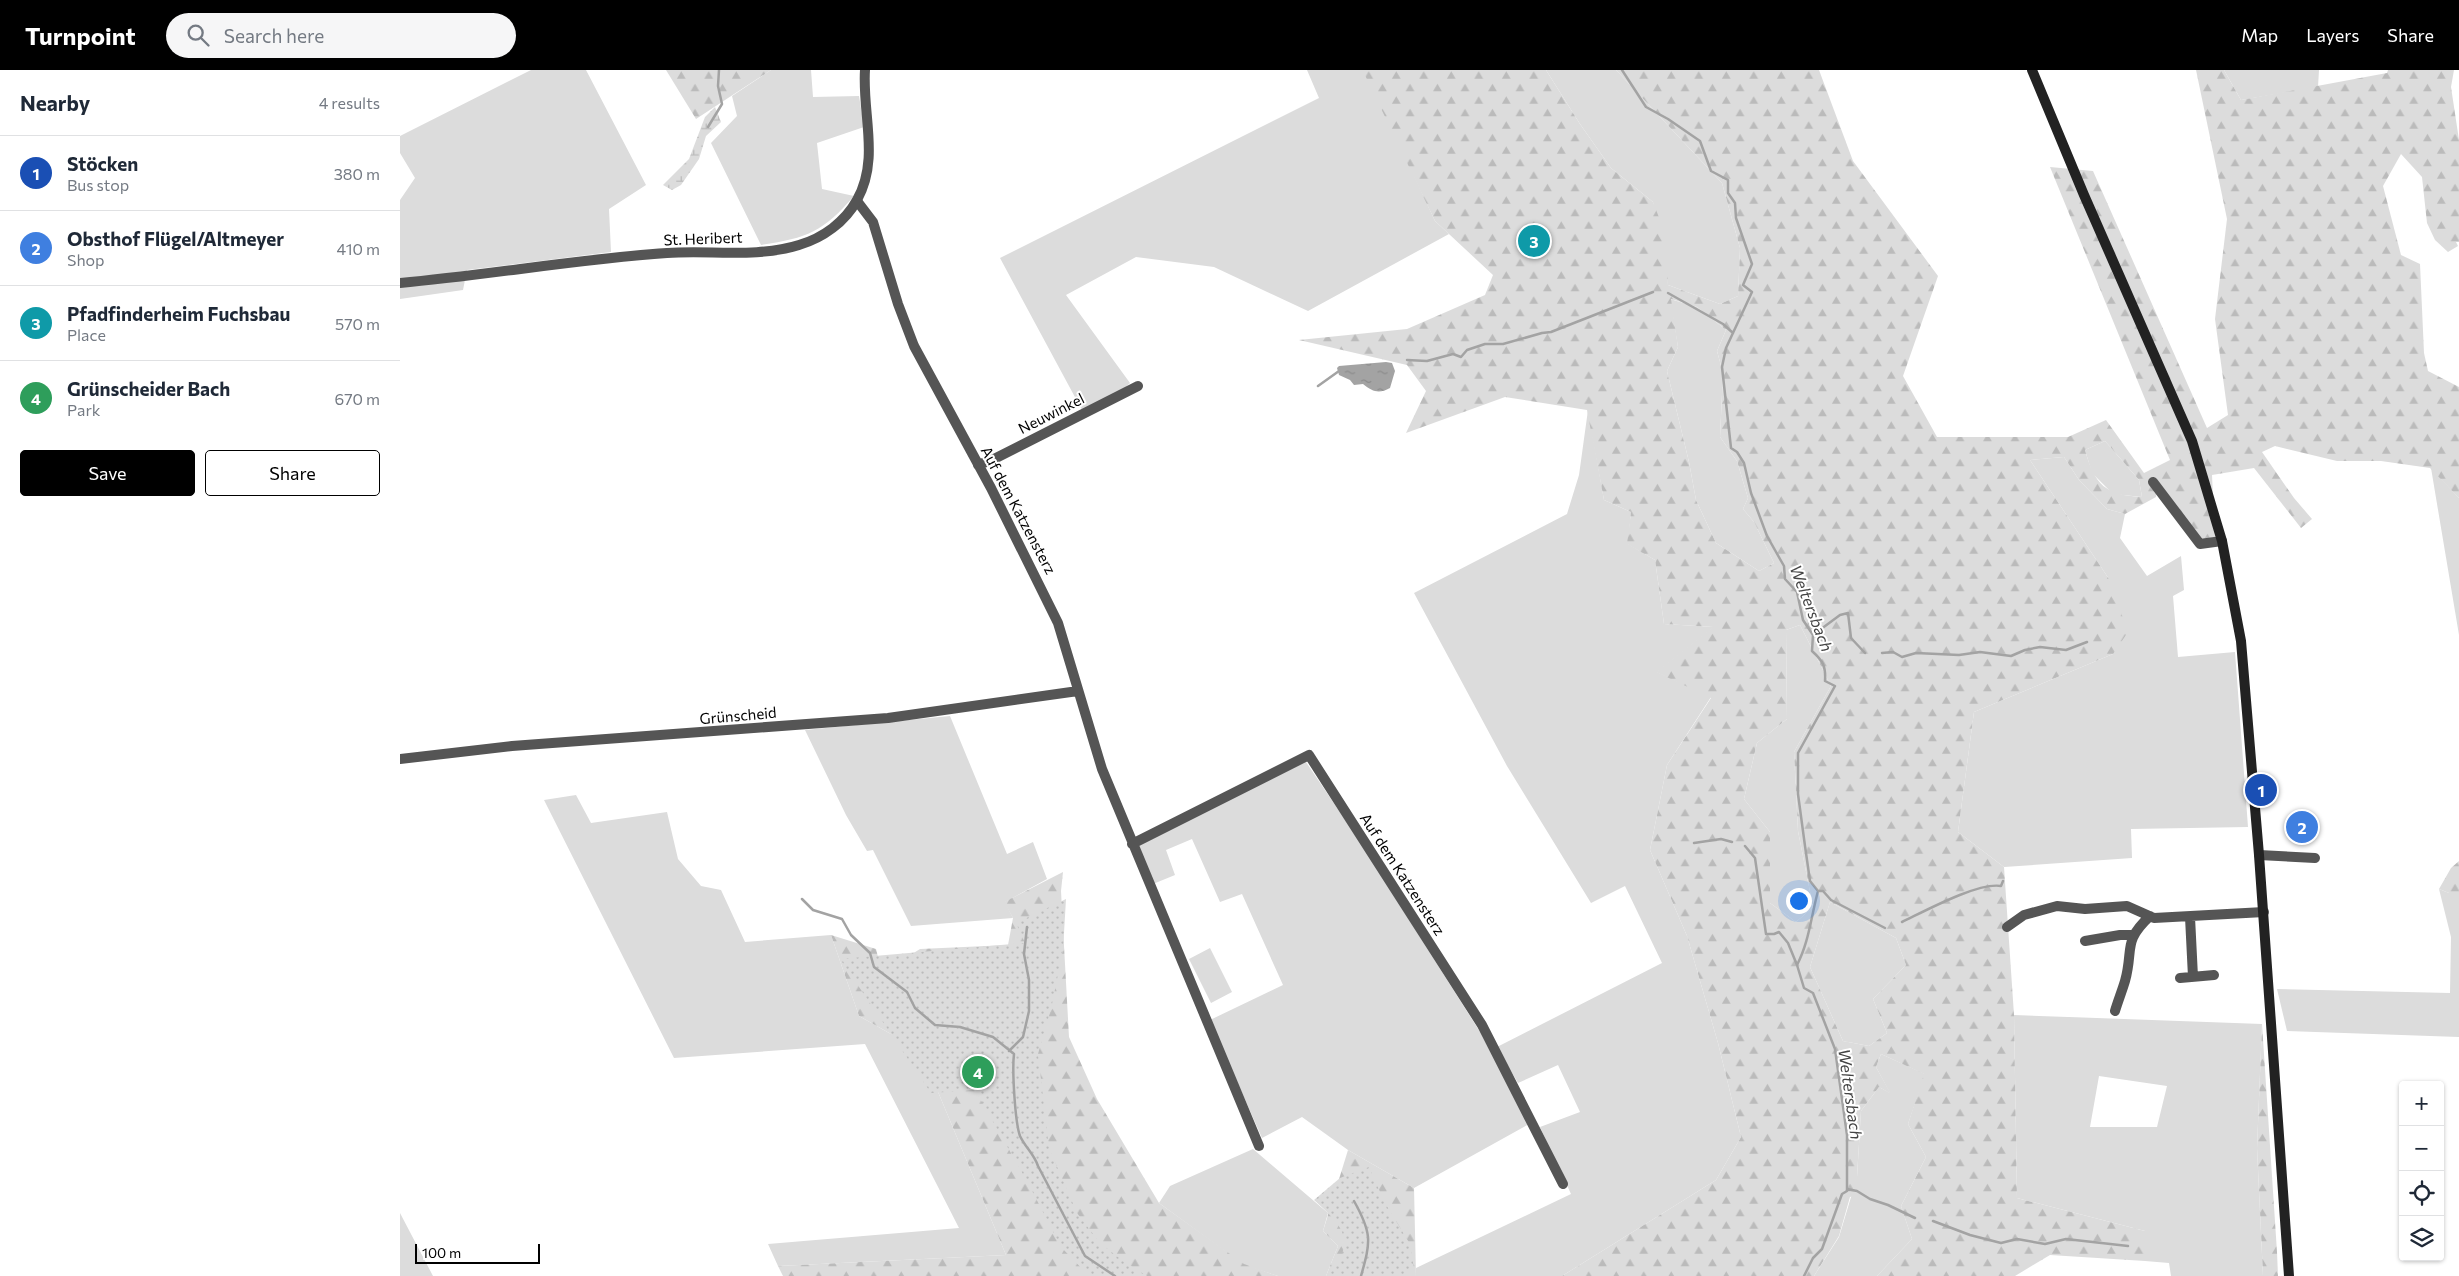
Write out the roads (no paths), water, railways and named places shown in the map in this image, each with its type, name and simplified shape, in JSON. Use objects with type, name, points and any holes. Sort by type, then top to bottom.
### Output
[{"type":"main road","points":[[2032,70],[2084,195],[2192,442],[2222,540],[2241,640],[2264,912],[2289,1276]]},
{"type":"street","name":"St. Heribert","points":[[400,283],[651,254],[781,249],[813,240],[831,230],[848,214],[857,201],[868,170],[870,153],[864,91],[865,70]]},
{"type":"street","name":"Auf dem Katzensterz","points":[[857,201],[873,222],[898,304],[914,346],[978,465],[1055,616],[1102,769],[1259,1146]]},
{"type":"street","name":"Neuwinkel","points":[[978,465],[994,459],[1138,386]]},
{"type":"street","points":[[2153,482],[2200,544],[2222,540]]},
{"type":"street","name":"Grünscheid","points":[[400,759],[512,746],[888,718],[1078,691]]},
{"type":"street","name":"Auf dem Katzensterz","points":[[1132,844],[1309,755],[1482,1025],[1563,1184]]},
{"type":"street","points":[[2259,855],[2315,858]]},
{"type":"street","points":[[2007,927],[2024,915],[2057,906],[2085,909],[2127,906],[2154,918],[2264,912]]},
{"type":"street","points":[[2115,1012],[2125,980],[2132,935],[2150,916]]},
{"type":"street","points":[[2190,917],[2193,977]]},
{"type":"street","points":[[2085,941],[2120,934],[2132,935]]},
{"type":"street","points":[[2180,978],[2214,975]]},
{"type":"water","points":[[1392,363],[1395,371],[1390,388],[1383,391],[1370,389],[1363,384],[1354,385],[1350,380],[1339,375],[1337,368],[1339,366]]},
{"type":"waterway","points":[[708,127],[722,104],[718,86],[719,70]]},
{"type":"waterway","name":"Weltersbach","points":[[1622,70],[1646,107],[1668,119],[1700,141],[1711,171],[1728,180],[1728,193],[1735,203],[1736,218],[1752,264],[1743,285],[1752,292],[1726,348],[1722,367],[1731,448],[1737,452],[1744,463],[1751,493],[1767,536],[1784,566],[1785,579],[1797,592],[1803,620],[1813,635],[1812,651],[1823,664],[1825,681],[1835,686],[1798,753],[1798,794],[1810,881],[1818,891],[1807,938],[1797,965],[1804,988],[1813,993],[1835,1049],[1847,1135],[1847,1191],[1842,1194],[1822,1249],[1813,1258],[1804,1276]]},
{"type":"waterway","points":[[1407,360],[1427,361],[1453,354],[1461,357],[1467,350],[1485,344],[1503,344],[1551,332],[1653,292]]},
{"type":"waterway","points":[[1668,293],[1723,324],[1733,333]]},
{"type":"waterway","points":[[1318,386],[1339,371]]},
{"type":"waterway","points":[[1813,635],[1840,615],[1848,613],[1851,638],[1865,653]]},
{"type":"waterway","points":[[1882,653],[1893,652],[1902,657],[1916,653],[1959,655],[1980,652],[2011,656],[2025,650],[2040,647],[2066,650],[2087,642]]},
{"type":"waterway","points":[[1694,843],[1721,839],[1732,842]]},
{"type":"waterway","points":[[1745,846],[1755,858],[1766,934],[1779,932],[1788,943],[1797,965]]},
{"type":"waterway","points":[[1902,922],[1979,888],[2001,886],[2003,881]]},
{"type":"waterway","points":[[1818,891],[1823,891],[1831,900],[1885,928]]},
{"type":"waterway","points":[[802,899],[813,910],[842,919],[851,935],[870,953],[874,967],[907,992],[915,1008],[935,1025],[960,1027],[993,1037],[1014,1054],[1014,1096],[1020,1136],[1034,1158],[1085,1256],[1115,1276]]},
{"type":"waterway","points":[[1009,1051],[1023,1037],[1029,1011],[1029,980],[1024,954],[1027,927]]},
{"type":"waterway","points":[[1847,1189],[1857,1191],[1870,1199],[1915,1218]]},
{"type":"waterway","points":[[1354,1201],[1364,1221],[1368,1237],[1367,1254],[1361,1276]]},
{"type":"waterway","points":[[1933,1221],[1970,1235],[2001,1243],[2017,1239],[2045,1244],[2066,1239],[2128,1246]]},
{"type":"place","name":"Pfadfinderheim Fuchsbau","points":[[1534,241]]},
{"type":"place","name":"Stöcken","points":[[2261,790]]},
{"type":"place","name":"Obsthof Flügel/Altmeyer","points":[[2302,827]]},
{"type":"place","name":"Grünscheider Bach","points":[[978,1072]]}]
